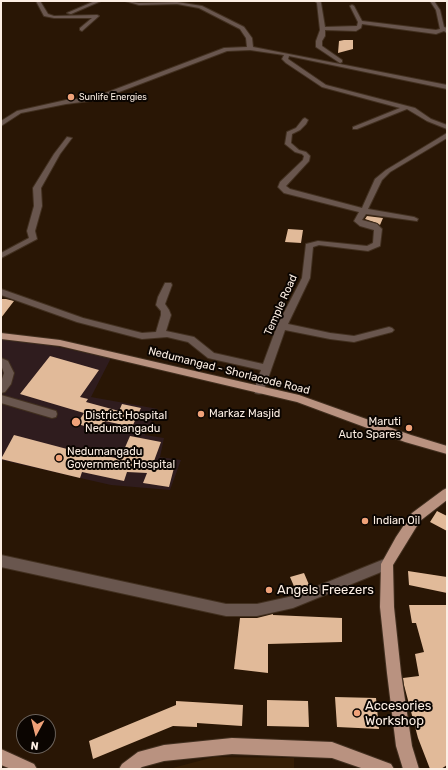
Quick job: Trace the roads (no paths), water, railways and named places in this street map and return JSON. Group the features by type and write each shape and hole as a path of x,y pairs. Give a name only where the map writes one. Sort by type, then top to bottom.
{"main road":[{"name":"Nedumangad - Shorlacode Road","path":"1,336 60,343 299,399 409,439 447,450"},
{"path":"411,769 404,746 394,673 387,607 387,564 416,517 447,493"},
{"path":"127,769 138,760 164,754 232,746 332,750 386,769"},
{"path":"1,757 29,769"}],"street":[{"path":"38,1 46,15 54,17 97,16 82,29"},
{"path":"69,13 99,1"},
{"path":"127,1 139,4 176,3 200,6 242,28 249,38 250,48"},
{"path":"317,1 319,3 323,28 319,47 342,64"},
{"path":"432,1 438,10 441,25 446,30"},
{"path":"323,28 356,29 359,27 360,22 352,6"},
{"path":"360,22 436,32 446,30"},
{"path":"1,124 19,112 66,102 96,99 226,49 250,48 287,54 342,64 447,87"},
{"path":"287,54 285,59 288,62 324,86 407,108 423,115 429,120 447,127"},
{"path":"355,128 407,108"},
{"path":"305,120 298,129 289,134 288,144 297,151 304,153 307,156 306,161 283,184 282,187 288,191 364,211 414,219"},
{"path":"364,211 379,179 388,171 447,135"},
{"path":"1,256 33,239 31,231 38,206 37,188 57,154 69,138"},
{"name":"Temple Road","path":"259,390 282,326 306,278 309,246 318,243 368,249 377,244 378,229 374,226 363,224 358,221 364,211"},
{"path":"160,335 166,315 165,310 160,305 168,285"},
{"path":"1,292 80,320 142,336 167,334 191,339 211,356 266,368"},
{"path":"282,326 330,336 354,338 389,330"},
{"path":"1,361 5,364 9,373 7,381 1,389"},
{"path":"1,399 52,414"},
{"path":"1,562 226,610 257,610 293,602 387,564"}],"place":[{"name":"Sunlife Energies","path":"71,97"},
{"name":"Markaz Masjid","path":"201,414"},
{"name":"District Hospital Nedumangadu","path":"76,422"},
{"name":"Maruti Auto Spares","path":"409,428"},
{"name":"Nedumangadu Government Hospital","path":"59,458"},
{"name":"Indian Oil","path":"365,521"},
{"name":"Angels Freezers","path":"269,590"},
{"name":"Accesories Workshop","path":"357,713"}]}
